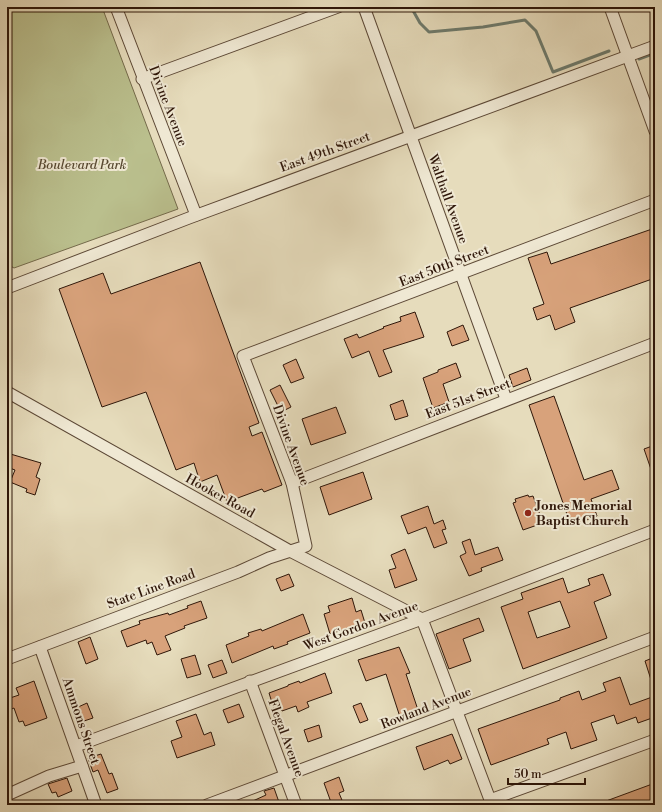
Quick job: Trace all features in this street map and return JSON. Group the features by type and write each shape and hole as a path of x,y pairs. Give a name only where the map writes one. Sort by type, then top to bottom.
{"street":[{"name":"Divine Avenue","path":"116,7 142,79 196,215"},
{"path":"142,79 338,7"},
{"name":"Walthall Avenue","path":"364,7 506,399"},
{"path":"610,7 655,131"},
{"name":"East 49th Street","path":"7,288 410,135 655,46"},
{"name":"East 50th Street","path":"243,356 655,200"},
{"name":"East 51st Street","path":"292,482 655,343"},
{"name":"Divine Avenue","path":"243,356 292,482 306,546"},
{"name":"Hooker Road","path":"7,392 290,551 422,619"},
{"name":"West Gordon Avenue","path":"76,746 422,619 655,530"},
{"name":"State Line Road","path":"7,659 238,572 269,558 306,546"},
{"path":"422,619 491,803 655,740"},
{"name":"Rowland Avenue","path":"207,805 655,637"},
{"name":"Ammons Street","path":"40,647 96,805"},
{"name":"Flegal Avenue","path":"250,681 296,805"},
{"path":"7,795 49,776 82,766"}],"green space":[{"name":"Boulevard Park","path":"7,7 102,7 178,209 14,268 7,264"}],"building":[{"path":"655,228 655,278 570,308 575,322 555,330 550,315 537,320 533,308 544,304 528,258 547,252 551,264"},
{"path":"200,262 259,423 249,427 252,436 262,432 282,485 264,492 262,489 227,502 217,475 200,482 194,463 176,470 146,392 102,407 59,289 103,273 111,294"},
{"path":"415,312 424,337 383,350 392,372 379,377 369,351 352,358 344,339 357,334 359,338 401,321 400,317"},
{"path":"463,325 469,340 452,346 447,332"},
{"path":"296,359 304,378 291,383 283,365"},
{"path":"456,363 461,377 443,384 449,402 433,408 423,378"},
{"path":"527,368 531,380 513,387 509,375"},
{"path":"280,385 291,407 281,412 270,390"},
{"path":"554,396 584,480 612,470 619,489 591,499 597,516 571,526 529,405"},
{"path":"403,400 408,416 395,420 390,405"},
{"path":"336,407 346,433 311,445 302,419"},
{"path":"655,445 655,477 654,478 644,449"},
{"path":"7,453 41,463 36,477 40,479 35,495 26,492 27,489 10,482 15,470 7,467"},
{"path":"363,472 372,499 329,515 320,487"},
{"name":"Jones Memorial Baptist Church","path":"528,495 529,497 533,496 543,523 523,530 513,503 516,502 515,499"},
{"path":"428,506 434,524 443,520 446,529 442,530 447,543 434,548 426,527 408,534 401,516"},
{"path":"470,539 475,555 498,547 503,560 481,568 482,571 469,576 460,556 466,553 462,542"},
{"path":"405,549 417,580 395,588 389,570 396,568 391,555"},
{"path":"289,574 294,586 281,591 276,579"},
{"path":"603,574 611,595 594,602 607,638 523,669 501,607 523,599 521,593 563,578 568,593 590,585 588,579","holes":["560,601 570,627 537,638 528,612"]},
{"path":"352,598 356,612 361,610 365,623 330,634 324,614 330,612 328,606"},
{"path":"201,601 207,618 184,626 185,628 165,636 171,650 157,655 152,642 147,644 146,640 127,647 121,631 140,624 139,621 168,613 169,615 188,608 187,606"},
{"path":"303,614 310,633 287,642 288,644 274,649 273,646 232,663 226,645 249,636 248,633 261,629 262,631"},
{"path":"479,618 484,631 463,639 471,661 449,669 436,634"},
{"path":"90,637 98,659 86,664 78,642"},
{"path":"399,647 410,673 406,674 418,710 400,717 386,674 366,681 358,660"},
{"path":"195,655 201,674 187,678 181,659"},
{"path":"655,657 655,685 653,686 645,661"},
{"path":"222,660 227,673 213,678 208,665"},
{"path":"325,673 332,693 307,702 309,707 298,712 296,706 282,711 281,707 274,709 269,693 299,681 300,683"},
{"path":"620,677 630,705 655,696 655,717 638,723 636,717 617,724 614,715 591,723 597,740 571,749 566,732 547,739 549,744 491,765 478,729 560,700 560,698 579,691 582,700 606,691 603,683"},
{"path":"34,681 47,718 25,726 23,721 19,722 14,708 7,711 7,699 19,695 16,688"},
{"path":"87,703 93,718 81,722 76,708"},
{"path":"361,703 368,720 360,723 353,706"},
{"path":"239,704 244,717 228,723 223,710"},
{"path":"196,714 204,735 211,732 215,745 177,758 171,741 182,737 176,721"},
{"path":"319,725 322,737 308,742 304,730"},
{"path":"452,734 462,759 450,764 448,760 424,770 416,747"},
{"path":"101,754 109,774 112,773 118,789 107,793 98,770 93,772 88,758"},
{"path":"339,777 344,791 339,793 344,805 332,805 324,783"},
{"path":"67,778 72,791 58,797 56,792 52,793 48,784"},
{"path":"655,783 655,805 598,805 598,804"},
{"path":"274,788 280,805 244,805 266,795 264,791"}],"waterway":[{"path":"411,7 420,23 429,32 483,27 525,20 536,31 553,72 609,51"},
{"path":"639,59 655,53"}],"place":[{"name":"Jones Memorial Baptist Church","path":"528,513"}]}
